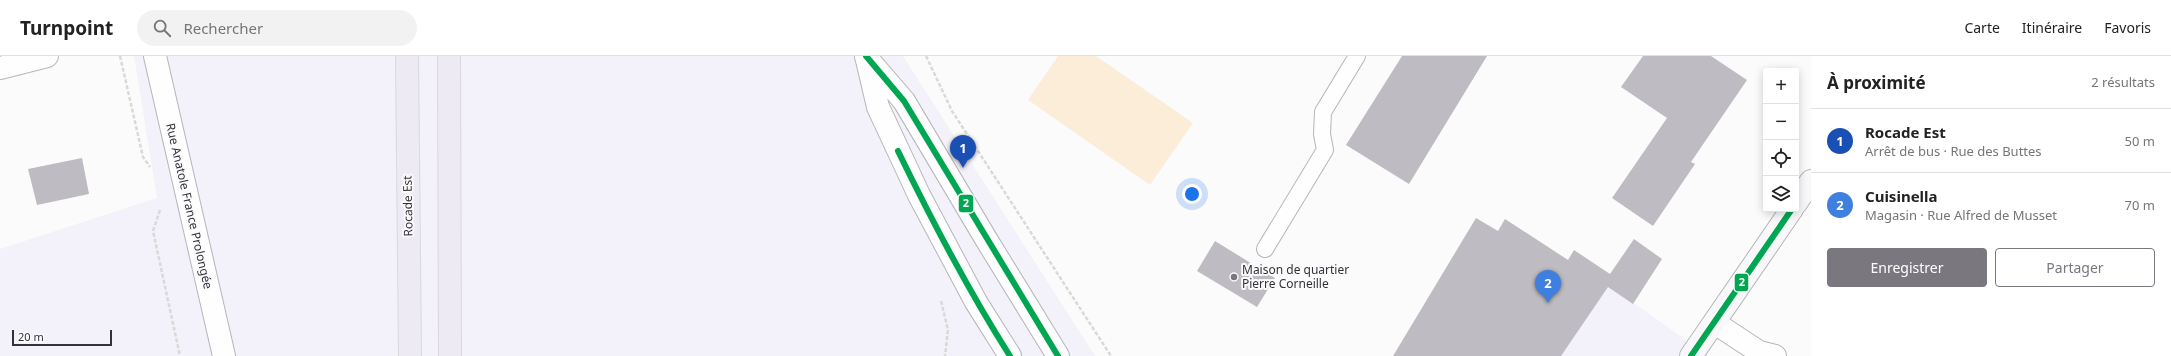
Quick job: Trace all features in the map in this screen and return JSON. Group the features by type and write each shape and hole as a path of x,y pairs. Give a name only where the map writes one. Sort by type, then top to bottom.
{"highway":[{"name":"Rocade Est","path":"407,56 410,356"},
{"path":"449,56 450,356"}],"main road":[{"path":"1799,199 1811,181"},
{"path":"1691,356 1790,212"}],"street":[{"path":"0,68 47,56"},
{"name":"Rue Anatole France Prolongée","path":"155,56 224,356"},
{"path":"866,56 878,107 919,195 976,302 1010,356"},
{"path":"866,56 904,101 1058,356"},
{"path":"1714,323 1760,352 1775,356"}],"lane":[{"path":"1265,250 1325,150 1322,134 1323,112 1357,56"}],"path":[{"path":"120,56 143,157 154,173"},
{"path":"926,56 952,111 1111,356"},
{"path":"162,204 152,231 180,356"}],"shaded area":[{"path":"134,56 903,56 1095,356 0,356 0,249 157,198"},
{"path":"1058,56 1096,56 1193,123 1150,185 1028,100"},
{"path":"1505,219 1641,308 1708,356 1423,356"}],"building":[{"path":"1402,56 1487,56 1409,184 1346,145"},
{"path":"1643,56 1711,56 1747,80 1691,162 1695,164 1653,226 1612,198 1667,118 1621,87"},
{"path":"82,158 89,194 37,205 28,169"},
{"path":"1476,218 1498,231 1505,219 1568,260 1574,250 1610,274 1634,239 1662,259 1633,304 1608,287 1561,356 1393,356"},
{"name":"Maison de quartier Pierre Corneille","path":"1215,241 1275,278 1257,307 1197,271"}],"transit line":[{"name":"2","path":"866,56 904,101 1058,356"},
{"name":"2","path":"898,151 951,255 1010,356"},
{"name":"2","path":"1691,356 1790,212"}],"place":[{"name":"Rocade Est","path":"963,168"},
{"name":"Maison de quartier Pierre Corneille","path":"1234,277"},
{"name":"Cuisinella","path":"1548,303"}]}
